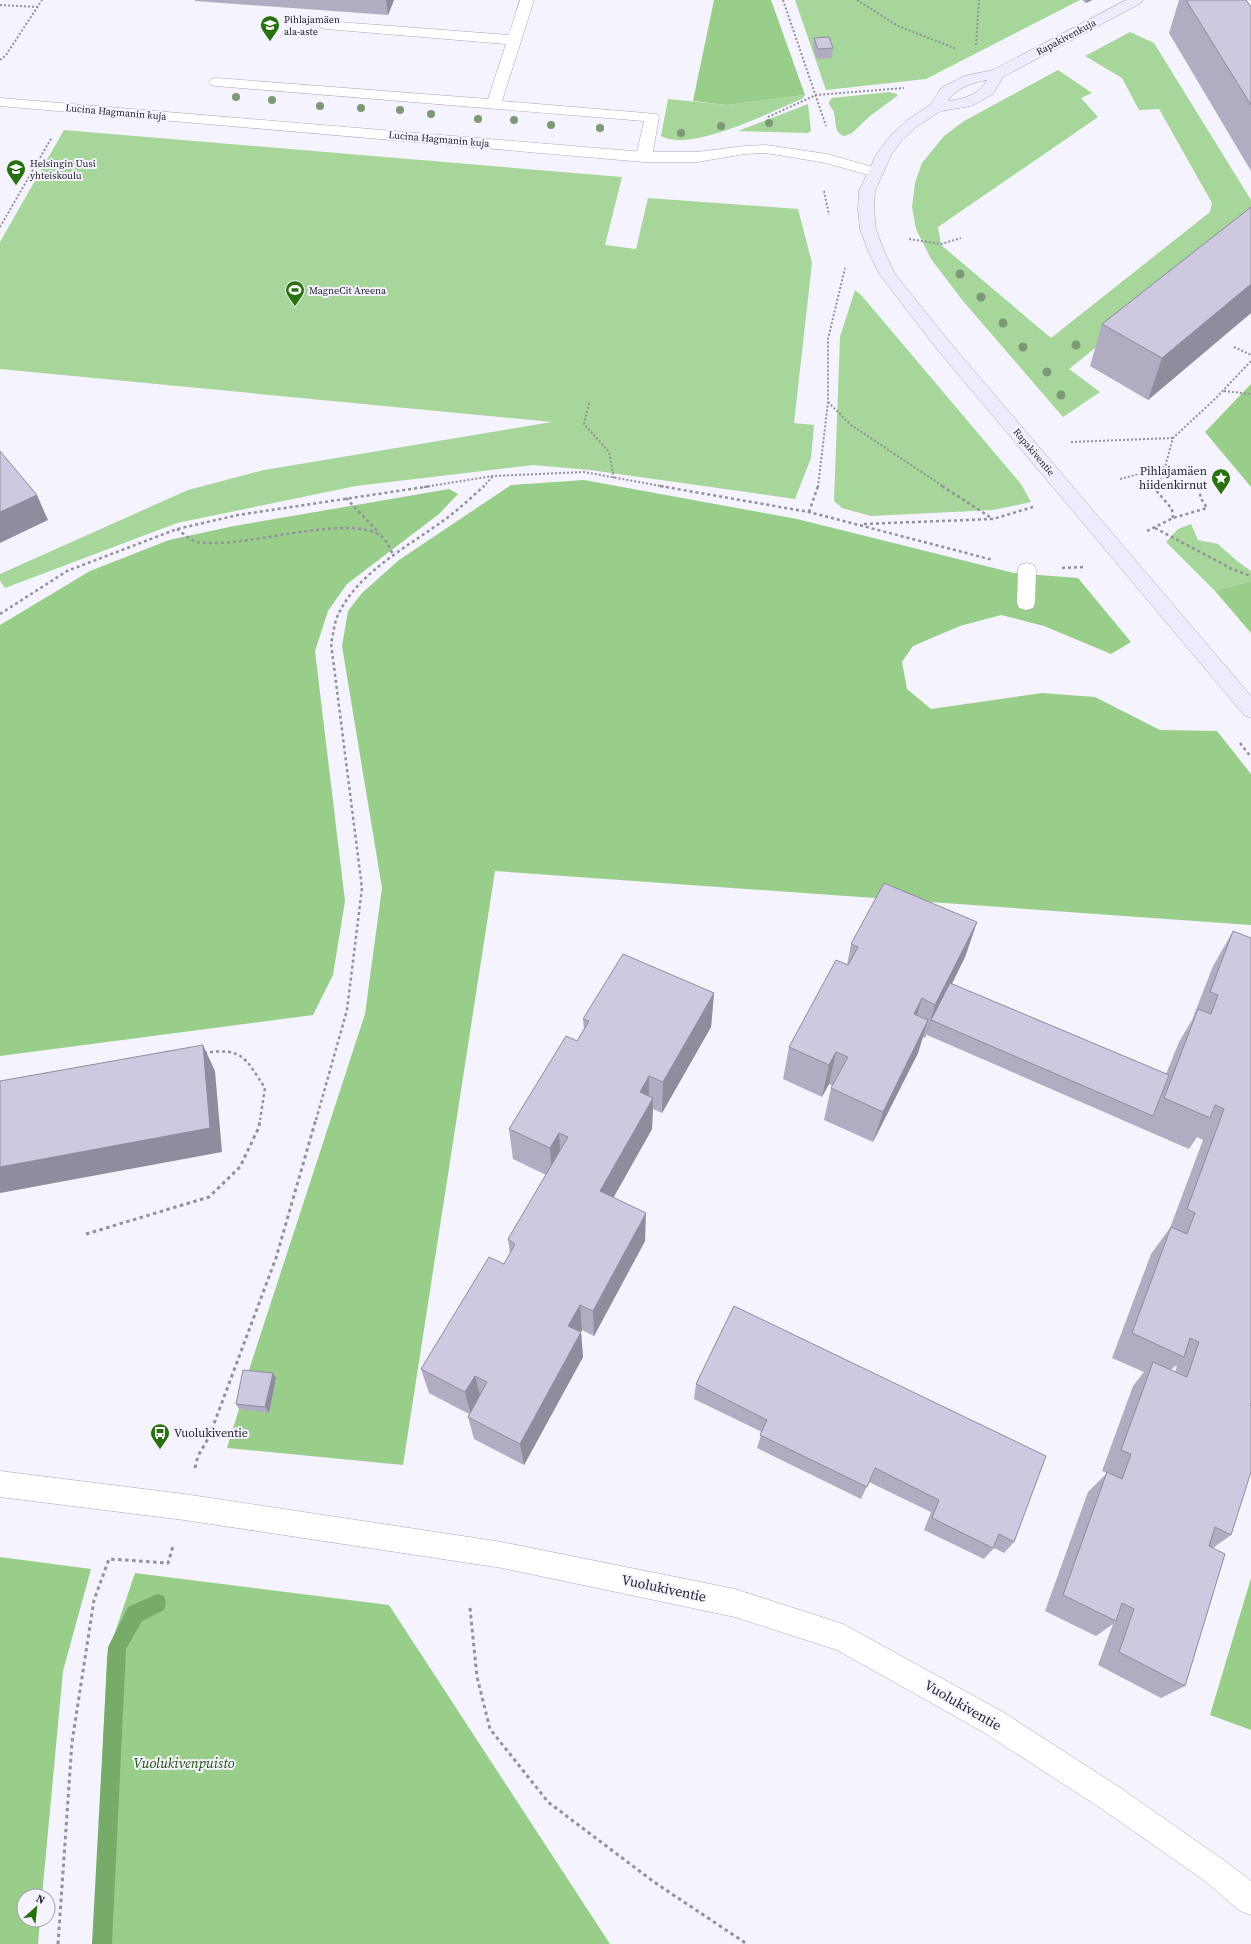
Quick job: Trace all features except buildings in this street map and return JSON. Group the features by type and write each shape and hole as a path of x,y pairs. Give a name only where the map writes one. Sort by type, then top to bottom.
{"main road":[{"name":"Rapakivenkuja","path":"937,107 946,91 969,79 996,74 1136,0"},
{"name":"Rapakivenkuja","path":"875,172 896,138 911,124 937,107 966,103 988,91 996,74"},
{"name":"Rapakiventie","path":"875,172 867,191 866,209 868,229 876,251 888,275 942,344 1127,561 1251,710"}],"street":[{"path":"494,104 528,0"},
{"path":"326,25 514,40"},
{"path":"216,82 652,117 644,157"},
{"name":"Lucina Hagmanin kuja","path":"1,104 69,108 644,157 697,157 745,150 766,149 827,159 875,172"},
{"path":"1026,603 1027,570"},
{"name":"Vuolukiventie","path":"0,1484 184,1507 502,1555 735,1603 829,1633 843,1638 993,1722 1109,1796 1215,1871 1251,1900"}],"path":[{"path":"0,60 6,55 42,0"},
{"path":"783,0 826,127"},
{"path":"857,0 898,26 958,50"},
{"path":"976,47 979,0"},
{"path":"0,4 38,8"},
{"path":"0,55 6,55"},
{"path":"816,95 907,87"},
{"path":"0,227 69,108"},
{"path":"903,238 941,244 961,238"},
{"path":"809,512 816,495 821,471 828,402 828,339 845,266"},
{"path":"1234,347 1251,355"},
{"path":"1174,518 1172,509 1155,489 1164,473 1173,438 1223,391 1251,361"},
{"path":"1223,391 1251,394"},
{"path":"828,402 851,425 992,519"},
{"path":"589,403 584,424 609,452 614,478"},
{"path":"1070,442 1173,438"},
{"path":"1120,479 1165,467"},
{"path":"0,614 67,571 177,529 238,515 493,476 584,472 809,512 859,524 1027,570 1094,566 1127,561"},
{"path":"222,1399 276,1258 347,1010 362,888 331,643 340,608 357,587 404,546 446,519 468,501 493,476"},
{"path":"1142,532 1155,528 1174,518 1207,508 1199,498 1198,490 1200,484"},
{"path":"346,498 381,536 394,556"},
{"path":"859,524 992,519 1035,506"},
{"path":"177,529 197,542 240,541 305,532 350,528 368,530 381,536"},
{"path":"1155,528 1232,569 1251,576"},
{"path":"86,1234 209,1197 240,1167 259,1127 265,1088 245,1058 224,1050 201,1053"},
{"path":"58,1944 72,1742 94,1600 109,1559"},
{"path":"470,1608 477,1677 490,1729 548,1802 654,1882 747,1944"}],"green space":[{"path":"714,0 771,0 805,95 727,105 693,101"},
{"path":"795,0 1080,0 926,79 826,90"},
{"path":"1130,32 1154,43 1251,200 1251,212 1235,235 1069,369 1100,392 1063,417 963,301 931,259 916,229 912,207 915,183 922,163 944,136 964,121 1058,70 1092,93 1081,98 1098,117 938,227 941,245 1051,338 1210,212 1212,203 1159,109 1139,110 1122,78 1085,56"},
{"path":"889,92 897,94 897,96 870,116 852,133 844,136 838,132 833,110 829,103 832,98"},
{"path":"805,95 802,99 752,120 710,135 691,139 674,140 661,136 668,99 727,105"},
{"path":"808,104 811,131 808,133 738,131"},
{"name":"MagneCit Areena","path":"64,130 622,177 605,245 636,249 648,198 798,209 812,263 794,423 814,425 811,458 795,499 590,470 533,465 356,486 177,523 5,588 0,581 0,574 188,490 264,470 552,422 0,369 0,242"},
{"path":"855,290 862,296 1021,484 1031,502 993,510 871,516 842,508 834,501 840,337"},
{"path":"1251,384 1251,487 1205,432"},
{"path":"584,480 797,519 1014,573 1078,578 1131,642 1111,654 1044,626 1001,615 960,626 913,646 902,662 907,689 931,709 1042,693 1095,697 1160,730 1217,731 1251,774 1251,925 495,871 403,1465 227,1448 239,1409 269,1412 276,1378 247,1376 365,1014 382,888 342,646 348,611 362,593 399,560 511,485"},
{"path":"449,489 458,494 439,514 347,584 328,611 315,651 345,901 333,975 313,1015 0,1056 0,625 90,571 169,540 234,526"},
{"path":"1191,524 1198,540 1218,544 1251,571 1251,581 1215,591 1166,542 1178,529"},
{"path":"1251,581 1251,633 1215,591"},
{"path":"0,1557 91,1569 63,1671 43,1888 16,1888 16,1928 39,1928 38,1944 0,1944"},
{"name":"Vuolukivenpuisto","path":"135,1573 389,1605 610,1944 94,1944 107,1656"},
{"path":"1251,1578 1251,1730 1210,1715"}],"waterway":[{"path":"102,1944 117,1647 135,1614 157,1603"}],"place":[{"name":"Pihlajamäen ala-aste","path":"270,42"},
{"name":"Helsingin Uusi yhteiskoulu","path":"16,186"},
{"name":"MagneCit Areena","path":"295,307"},
{"name":"Pihlajamäen hiidenkirnut","path":"1221,495"},
{"name":"Vuolukiventie","path":"160,1450"}]}
